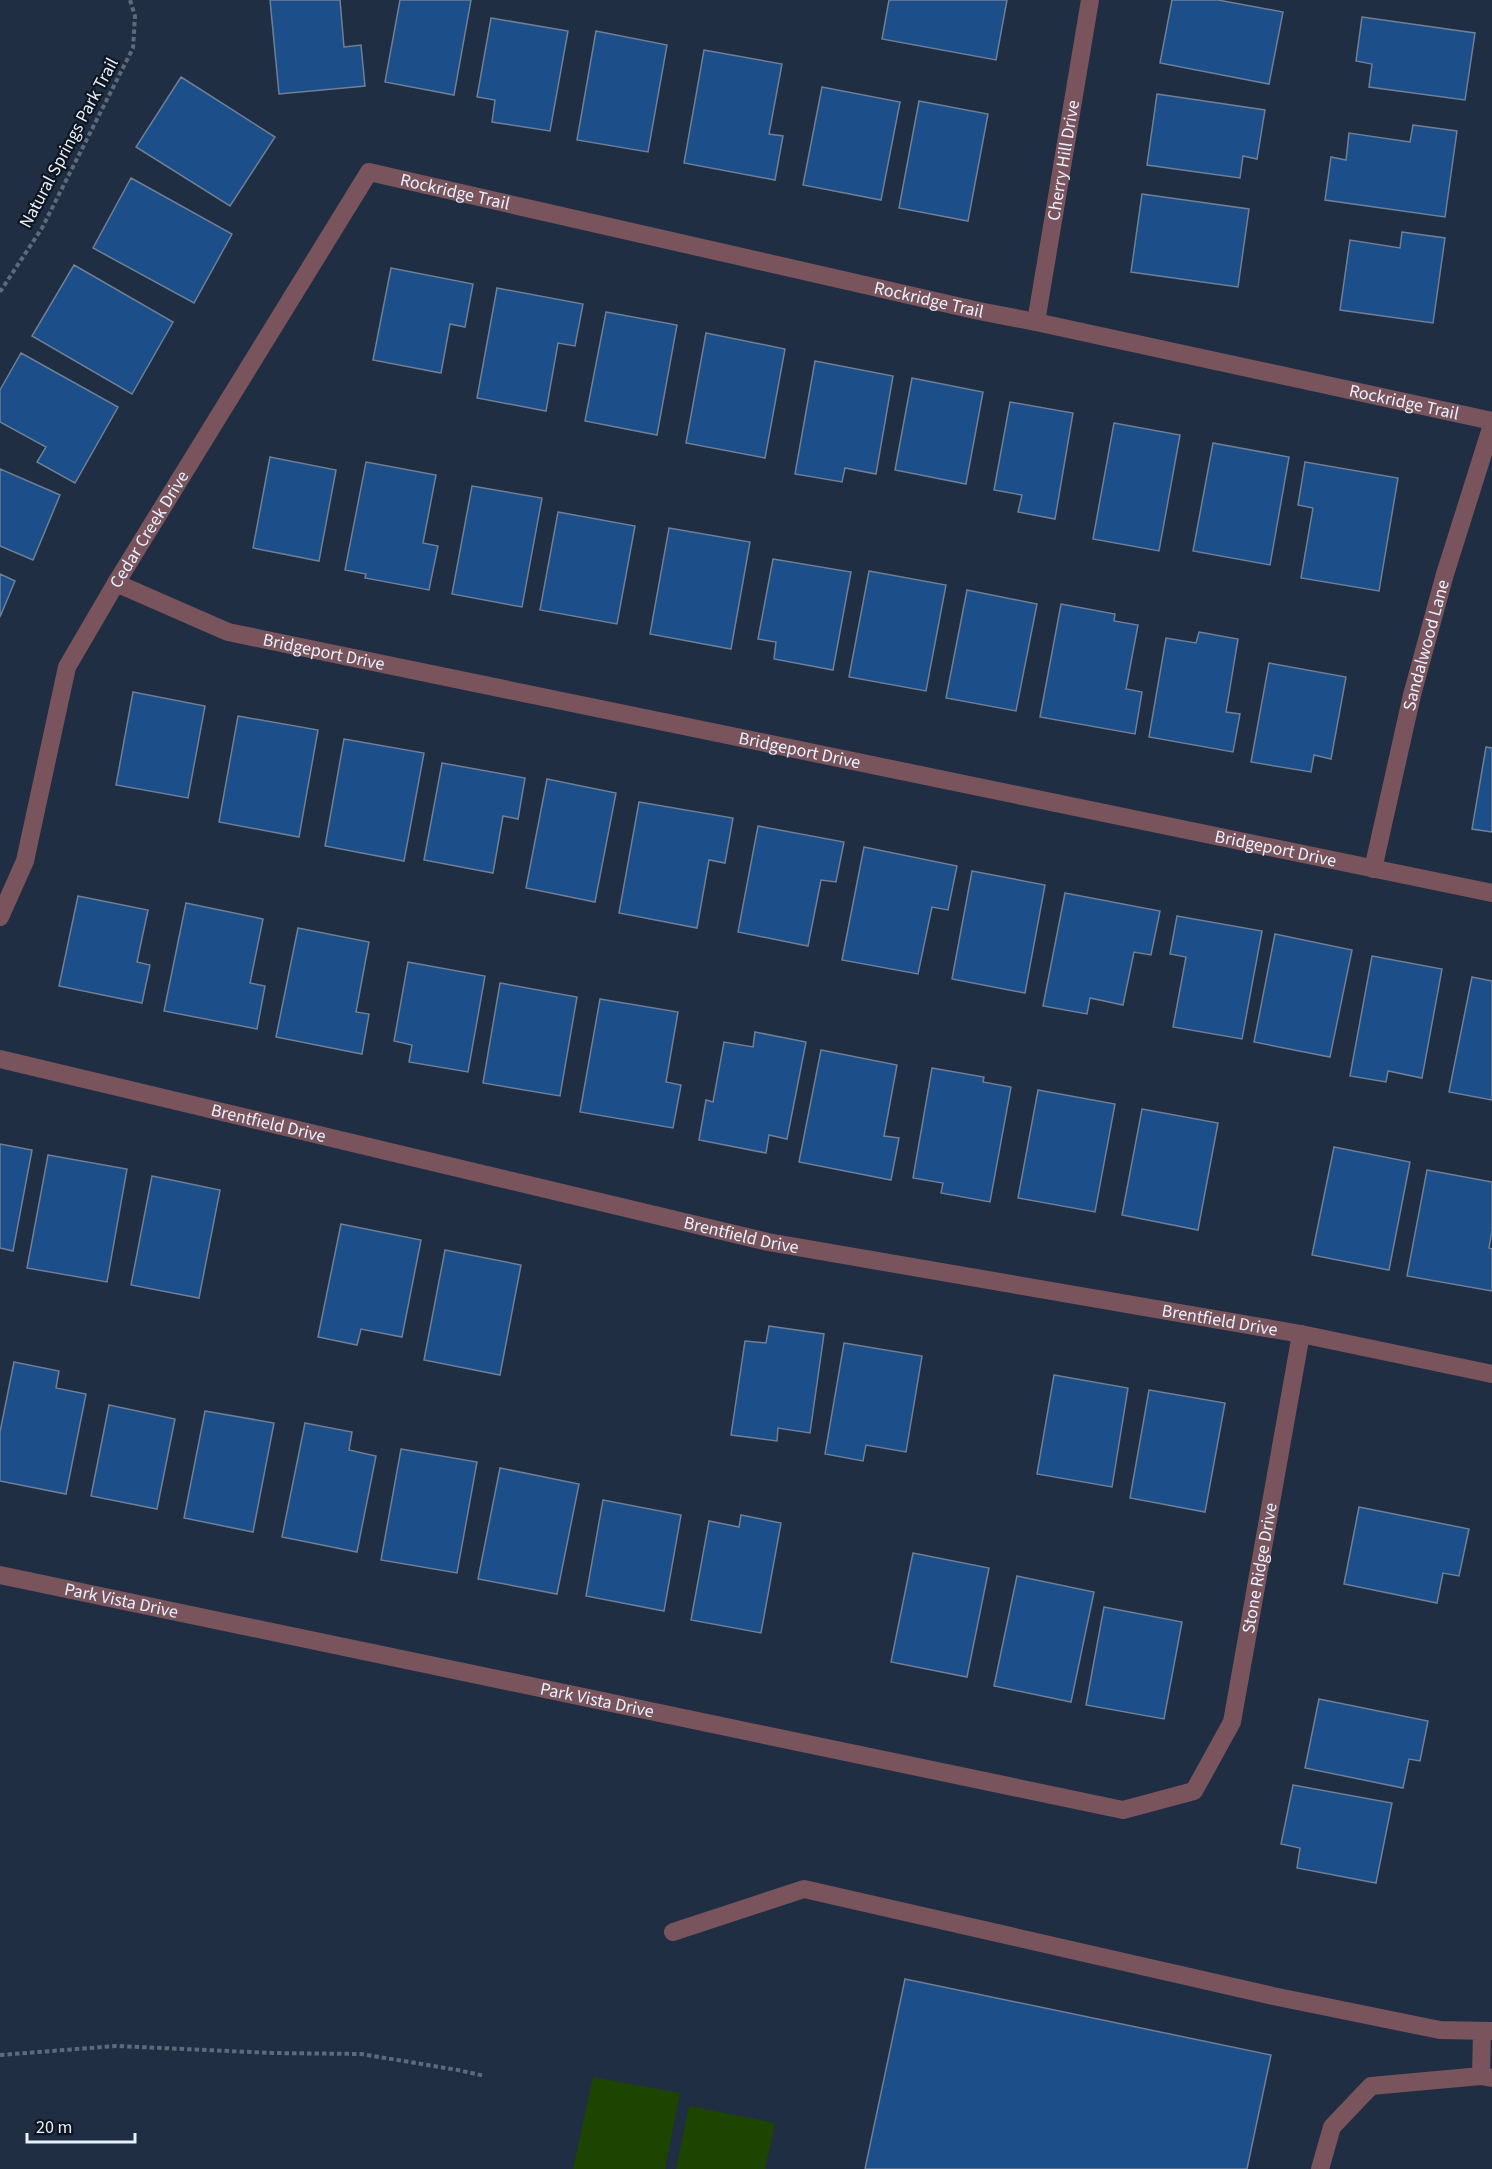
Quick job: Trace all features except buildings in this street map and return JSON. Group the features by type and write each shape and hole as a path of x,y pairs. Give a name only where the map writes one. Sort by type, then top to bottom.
{"street":[{"name":"Cherry Hill Drive","path":"1036,322 1090,0"},
{"name":"Rockridge Trail","path":"369,172 968,309 1492,423"},
{"name":"Cedar Creek Drive","path":"0,916 25,861 67,667 116,583 369,172"},
{"name":"Sandalwood Lane","path":"1373,869 1412,694 1444,574 1492,423"},
{"name":"Bridgeport Drive","path":"116,583 228,632 1492,893"},
{"name":"Brentfield Drive","path":"0,1059 768,1242 1301,1334 1492,1374"},
{"name":"Stone Ridge Drive","path":"1194,1791 1232,1722 1301,1334"},
{"name":"Park Vista Drive","path":"0,1575 1123,1810 1194,1791"},
{"path":"673,1932 804,1889 1273,1996 1440,2030 1487,2031 1486,2077 1371,2086 1332,2127 1320,2169"}],"path":[{"name":"Natural Springs Park Trail","path":"0,291 42,228 133,48 135,16 130,0"},
{"path":"0,2055 116,2046 273,2053 361,2054 485,2076"}],"green space":[{"path":"593,2077 680,2093 665,2169 573,2169"},
{"path":"689,2106 775,2123 765,2169 676,2169"}]}
